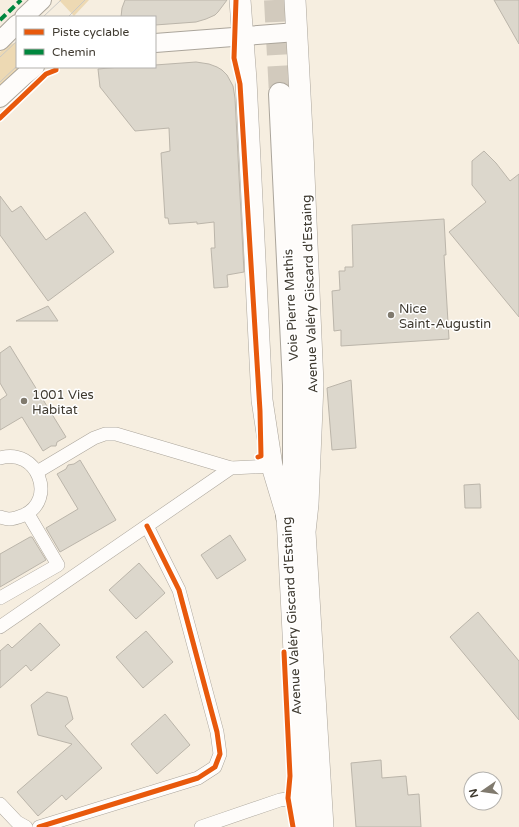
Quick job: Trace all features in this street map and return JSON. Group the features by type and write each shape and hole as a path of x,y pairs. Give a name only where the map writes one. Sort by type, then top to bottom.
{"highway":[{"name":"Voie Pierre Mathis","path":"280,94 294,385 294,468 287,516"}],"main road":[{"path":"25,16 42,0"},
{"name":"Avenue Valéry Giscard d'Estaing","path":"240,0 246,80 262,400 272,466 287,516 303,827"},
{"name":"Avenue Valéry Giscard d'Estaing","path":"295,0 304,151 313,384 308,504 305,532 323,827"},
{"path":"156,43 297,32"},
{"path":"0,98 34,68"}],"street":[{"path":"37,472 94,438 105,434 116,434 231,468 272,466"},
{"path":"0,458 12,456 31,464 37,472 41,490 39,499 28,514 19,518 0,518"},
{"path":"0,627 231,468"},
{"path":"0,598 58,565 28,514"},
{"path":"39,827 198,778 215,766 220,754 217,732 179,590 148,526"},
{"path":"201,827 280,800 301,797"},
{"path":"0,804 16,822 26,827"}],"shaded area":[{"path":"59,0 89,0 74,16"},
{"path":"16,42 16,68 20,68 0,86 0,52"}],"building":[{"path":"125,0 227,0 215,15 196,22 156,25 156,16 121,16"},
{"path":"494,0 519,0 519,44"},
{"path":"196,62 209,64 222,70 227,75 233,86 235,98 244,272 227,275 228,287 214,288 211,248 215,248 214,222 197,224 197,222 169,224 168,218 165,218 161,153 170,151 169,128 135,131 100,87 98,69 156,68 156,65"},
{"path":"484,151 496,163 510,181 519,174 519,317 449,232 486,202 472,185 472,161"},
{"path":"0,196 12,212 21,206 46,240 85,212 114,252 48,301 0,235"},
{"name":"Nice Saint-Augustin","path":"444,219 446,255 444,255 449,339 341,346 341,330 334,331 332,291 340,290 339,271 345,271 345,267 353,267 352,225"},
{"path":"48,306 58,321 16,321"},
{"path":"10,346 66,437 57,442 56,446 51,446 43,451 22,417 0,430 0,400 7,395 0,383 0,353"},
{"path":"351,380 356,448 332,450 327,388"},
{"path":"80,460 116,520 60,552 46,528 78,509 57,474 66,469 68,465 74,464"},
{"path":"480,484 481,508 465,508 464,485"},
{"path":"230,535 246,560 217,579 201,555"},
{"path":"32,537 46,560 0,587 0,554"},
{"path":"139,563 165,593 136,619 109,590"},
{"path":"478,612 519,661 519,720 450,637"},
{"path":"40,623 60,645 31,671 26,665 0,688 0,651 8,644 12,648"},
{"path":"146,631 173,662 143,688 116,657"},
{"path":"47,692 67,697 73,719 65,726 102,768 66,800 62,795 38,816 17,792 72,744 38,735 31,705"},
{"path":"165,714 190,745 157,774 131,744"},
{"path":"381,760 382,778 406,776 408,795 419,794 421,827 356,827 351,763"}],"tunnel":[{"path":"275,0 280,94"}],"tram line":[{"path":"44,16 61,0"},
{"path":"69,16 85,0"},
{"path":"0,57 16,42"},
{"path":"0,82 16,67"}],"marked path":[{"path":"0,20 21,0"}],"cycle path":[{"path":"236,0 234,58 240,84 260,411 261,456 258,457"},
{"path":"0,118 46,74 56,70 56,68"},
{"path":"39,827 198,778 215,767 220,754 217,732 179,590 147,526"},
{"path":"284,652 290,776 288,798 293,827"}],"place":[{"name":"Nice Saint-Augustin","path":"391,315"},
{"name":"1001 Vies Habitat","path":"24,401"}]}
